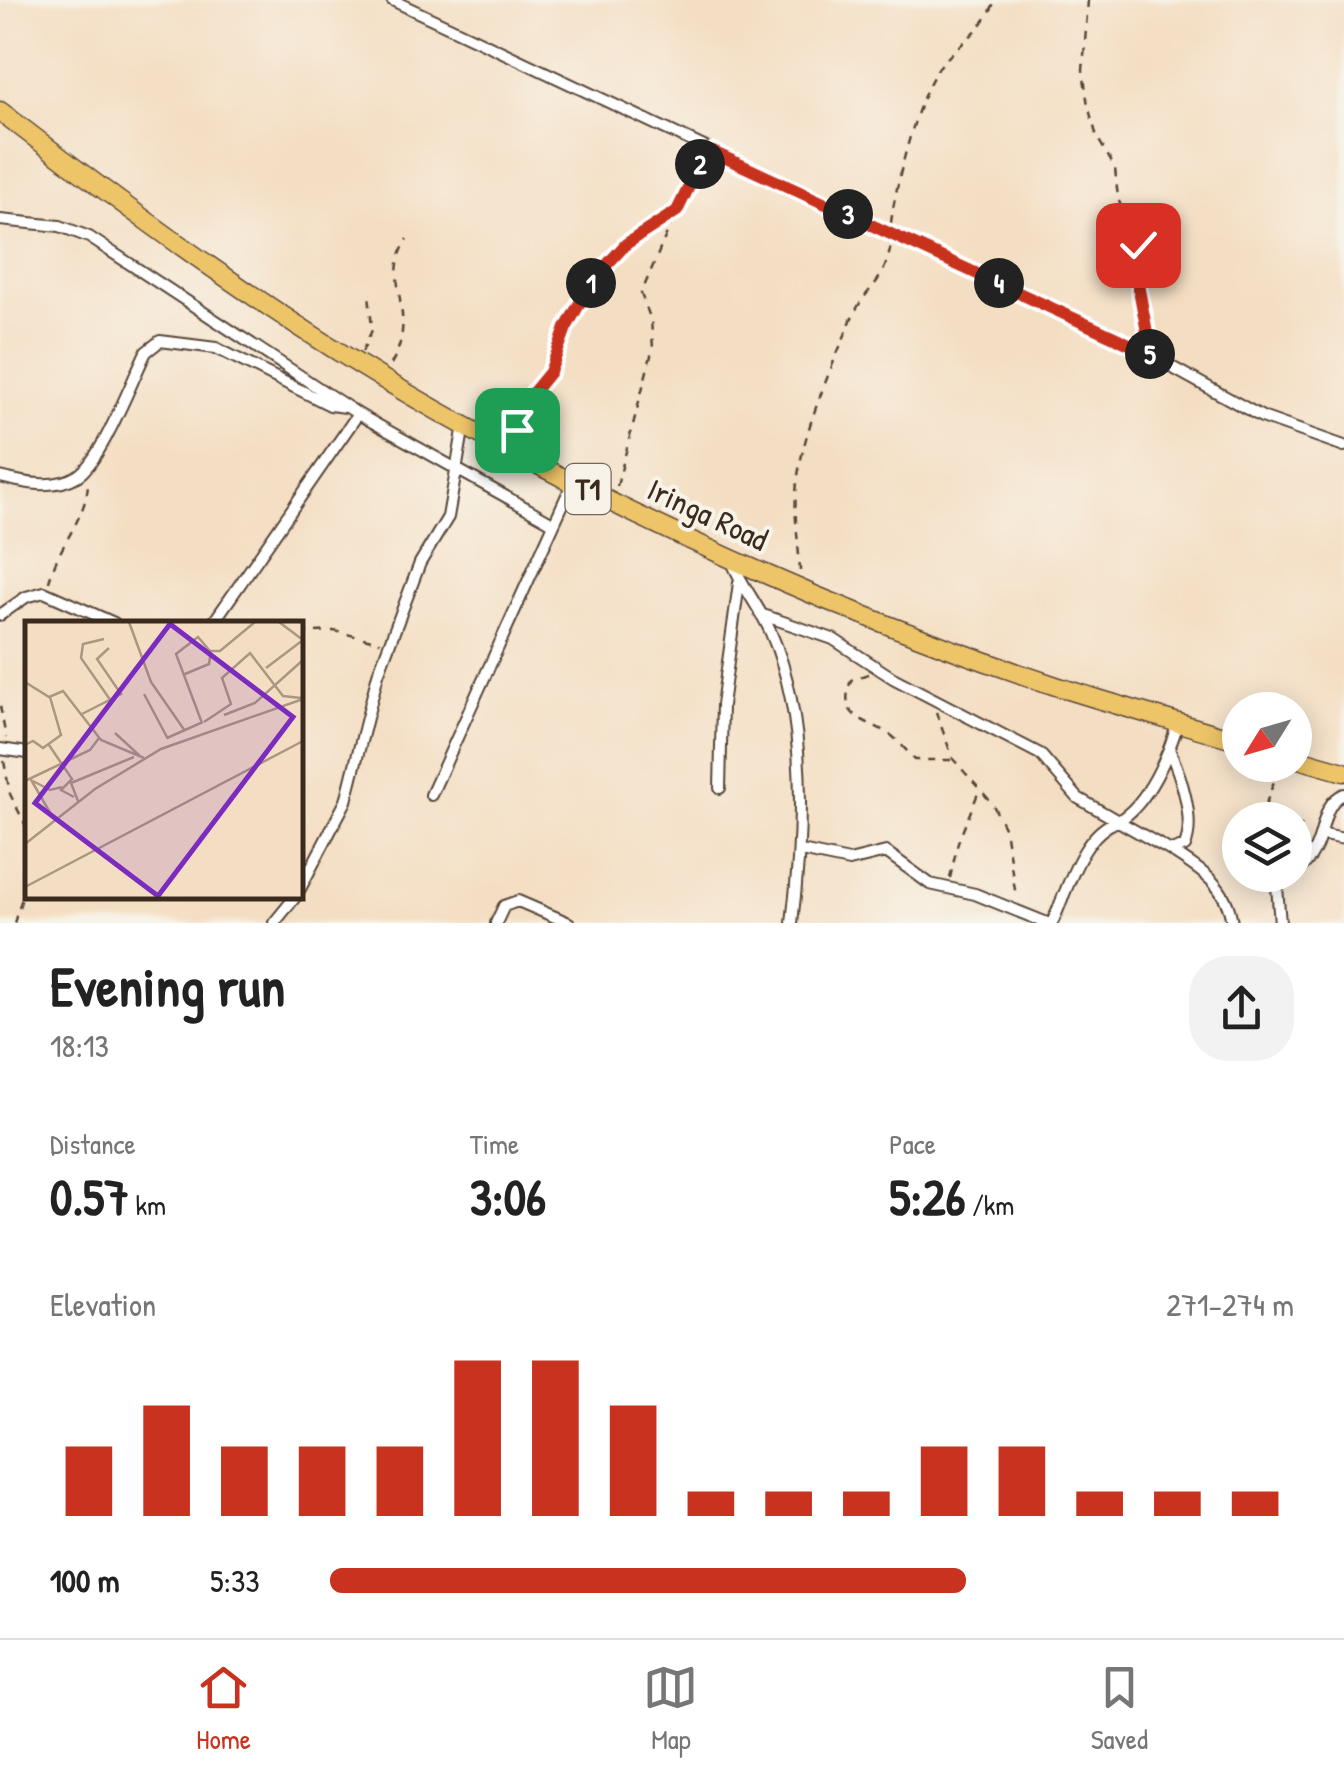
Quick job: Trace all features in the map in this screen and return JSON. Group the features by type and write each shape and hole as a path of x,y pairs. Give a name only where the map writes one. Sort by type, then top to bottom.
{"highway":[{"name":"Iringa Road","path":"0,111 254,298 464,425 612,502 800,587 1058,686 1222,735"},
{"path":"1312,763 1344,772"}],"street":[{"path":"392,0 1151,354 1262,417 1344,446"},
{"path":"0,220 60,226 89,238 358,414 552,524"},
{"path":"0,477 28,484 61,482 83,473 146,352 160,341 216,348 330,405 346,406"},
{"path":"214,621 358,414"},
{"path":"302,885 352,786 378,674 420,562 448,517 464,425"},
{"path":"431,795 573,482"},
{"path":"730,558 739,582 771,632 786,686 804,810 792,923"},
{"path":"720,788 724,691 739,582"},
{"path":"0,616 26,597 44,592 109,621"},
{"path":"760,614 832,639 880,670 1040,754 1078,798 1171,850 1214,882 1226,898 1232,923"},
{"path":"801,851 850,861 886,852 930,884 1014,908 1050,923 1090,842 1105,826 1132,812 1169,749 1178,722"},
{"path":"1169,749 1184,781 1188,835 1185,846 1171,850"},
{"path":"1312,856 1324,835 1328,808 1344,794"},
{"path":"1324,835 1344,839"},
{"path":"1277,892 1280,923"},
{"path":"274,923 294,898"},
{"path":"496,923 504,906 518,901 569,923"}],"path":[{"path":"800,587 796,506 800,468 832,366 859,304 885,275 901,170 932,80 943,62 982,24 995,0"},
{"path":"1088,0 1084,70 1088,106 1096,136 1114,168 1118,199 1140,250 1136,273 1151,354"},
{"path":"612,502 652,357 651,320 642,294 701,162 713,152"},
{"path":"499,444 524,420 527,400 550,372 566,328 592,281 626,244 677,211"},
{"path":"382,378 406,330 397,274 401,250 408,239"},
{"path":"356,361 372,330 369,292"},
{"path":"44,592 56,554 86,498 88,465"},
{"path":"302,633 334,631 391,644"},
{"path":"880,670 853,678 846,696 849,711 897,740 915,760 953,759"},
{"path":"929,697 953,759 980,789 1005,829 1016,889 1014,908"},
{"path":"0,706 10,794 25,824"},
{"path":"947,888 958,842 980,789"},
{"path":"1312,830 1324,835"},
{"path":"14,923 25,888"}],"route":[{"path":"517,430 524,420 527,400 550,372 558,345 592,281 626,244 677,211 694,173 713,152 1151,354 1136,273 1138,245"}]}
